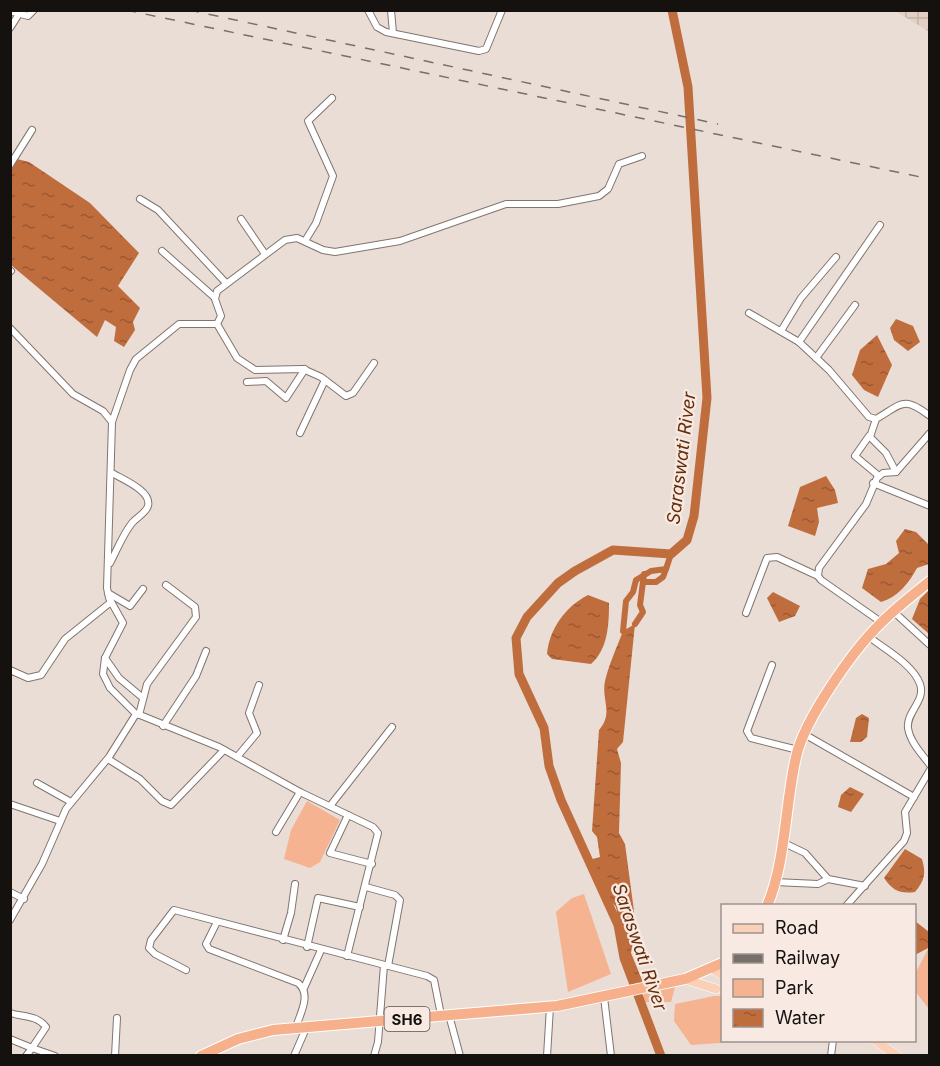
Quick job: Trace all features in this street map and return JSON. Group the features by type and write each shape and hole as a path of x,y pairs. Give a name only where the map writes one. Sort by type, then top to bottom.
{"highway":[{"path":"768,904 782,842 798,750 804,735 825,697 868,636 881,622 930,581"},
{"path":"708,970 721,964"},
{"name":"SH6","path":"201,1056 256,1033 301,1027 550,1007 685,979 708,970"}],"main road":[{"path":"719,990 709,983 708,970 721,974"},
{"path":"685,979 719,990"},
{"path":"876,1042 897,1056"}],"street":[{"path":"10,11 28,16 34,10"},
{"path":"368,10 377,27 393,33 483,51 502,10"},
{"path":"391,10 393,33"},
{"path":"10,28 19,14"},
{"path":"305,241 316,223 333,176 308,122 332,98"},
{"path":"10,165 32,130"},
{"path":"214,297 226,283 290,238 305,241 323,250 342,251 400,241 506,204 558,204 599,196 608,189 619,164 642,156"},
{"path":"140,199 163,215 226,283"},
{"path":"241,219 265,254"},
{"path":"799,342 880,225"},
{"path":"162,251 214,297 221,316 218,324 237,358 255,370 305,369 344,394 351,395 374,363"},
{"path":"780,331 801,298 836,257"},
{"path":"816,358 855,304"},
{"path":"749,313 799,342 866,415 876,419"},
{"path":"218,324 179,324 136,359 112,422 108,592 123,623 105,658 103,669 105,680 138,715 224,750 300,792 373,827 378,833 372,864 347,956"},
{"path":"10,328 73,394 103,411 112,422"},
{"path":"247,382 266,381 286,398 305,369"},
{"path":"300,433 325,380"},
{"path":"879,476 855,458 876,419 906,402 912,403 930,416"},
{"path":"818,576 819,568 828,553 866,504 873,483 879,476 896,472 930,433"},
{"path":"869,435 886,453 896,472"},
{"path":"108,567 130,525 146,510 148,503 147,498 138,489 112,473"},
{"path":"873,483 930,506"},
{"path":"746,613 767,558 777,557 818,576 881,622"},
{"path":"10,920 24,899 71,802 108,759 138,715 149,680 196,618 196,610 189,601 166,585"},
{"path":"108,592 130,606 143,590"},
{"path":"10,670 28,678 41,675 65,639 111,602"},
{"path":"894,612 930,645"},
{"path":"868,636 916,676 921,690 919,700 909,719 908,730 930,765"},
{"path":"163,726 196,676 206,651"},
{"path":"105,658 119,678 143,698"},
{"path":"772,664 747,732 751,738 798,750"},
{"path":"237,757 257,733 249,713 259,685"},
{"path":"921,690 930,691"},
{"path":"330,806 392,727"},
{"path":"804,735 914,797"},
{"path":"108,759 136,776 162,801 171,805 224,750"},
{"path":"848,904 904,841 907,833 905,812 930,770"},
{"path":"37,783 71,802"},
{"path":"276,832 300,792"},
{"path":"10,804 60,821"},
{"path":"348,815 330,853 372,864"},
{"path":"782,842 806,853 828,879"},
{"path":"774,882 818,884 828,879 865,886"},
{"path":"283,940 296,884"},
{"path":"366,887 395,895 400,900 386,966 374,1056"},
{"path":"10,892 24,899"},
{"path":"307,947 318,898 360,907"},
{"path":"186,970 150,951 151,940 174,910 307,947 427,976 434,980 460,1056"},
{"path":"217,922 207,944 209,949 298,983 304,988 306,996 294,1056"},
{"path":"304,988 321,950"},
{"path":"604,997 611,1056"},
{"path":"547,1056 550,1007"},
{"path":"10,1013 27,1015 45,1025 26,1056"},
{"path":"115,1056 117,1018"},
{"path":"10,1039 55,1056"}],"shaded area":[{"path":"895,11 929,11 928,31"}],"green space":[{"path":"307,801 340,820 320,862 310,868 284,859 291,830"},
{"path":"584,894 611,974 568,992 556,912 572,898"},
{"path":"929,947 929,1009 916,993 916,972"},
{"path":"675,987 671,1002 641,1002 645,991"},
{"path":"721,996 721,1042 733,1042 691,1045 674,1021 675,1004"}],"water":[{"path":"17,159 29,162 90,203 139,253 118,286 140,308 133,322 135,330 124,347 114,341 116,327 105,320 97,337 11,265 10,170"},
{"path":"896,319 913,326 920,342 908,351 894,340 890,328"},
{"path":"877,335 892,365 878,397 864,390 852,375 860,350"},
{"path":"826,476 835,490 838,503 817,508 819,522 815,536 788,526 800,487"},
{"path":"905,529 916,532 929,545 929,564 917,568 902,589 893,597 881,602 862,588 868,569 886,564 899,553 896,541"},
{"path":"929,590 929,634 912,619 920,599"},
{"path":"773,592 800,606 795,616 779,622 767,598"},
{"path":"588,595 609,603 608,628 601,651 591,664 552,659 547,654 555,627 573,605"},
{"path":"635,624 623,742 617,749 621,763 619,833 625,844 634,911 635,931 631,953 642,980 642,984 635,986 624,958 616,907 603,892 589,860 600,857 597,837 592,831 599,730 606,718 605,681 623,631"},
{"path":"862,714 869,718 867,737 861,742 850,742 856,718"},
{"path":"850,787 864,794 851,812 838,807 841,795"},
{"path":"905,849 922,859 923,880 915,892 897,891 884,878"},
{"path":"916,922 929,932 930,947 916,954"}],"waterway":[{"name":"Saraswati River","path":"661,1056 624,958 618,925 561,800 549,766 544,728 519,674 516,638 527,617 558,583 575,571 613,550 671,554 687,540 694,516 707,398 688,87 672,10"},
{"path":"623,631 626,601 633,592 636,580 651,571 666,569 671,554"},
{"path":"644,582 656,582 663,577 666,569"},
{"path":"635,624 643,612 640,605 644,574"}],"railway":[{"path":"126,10 930,179"},
{"path":"189,10 718,124"}]}
